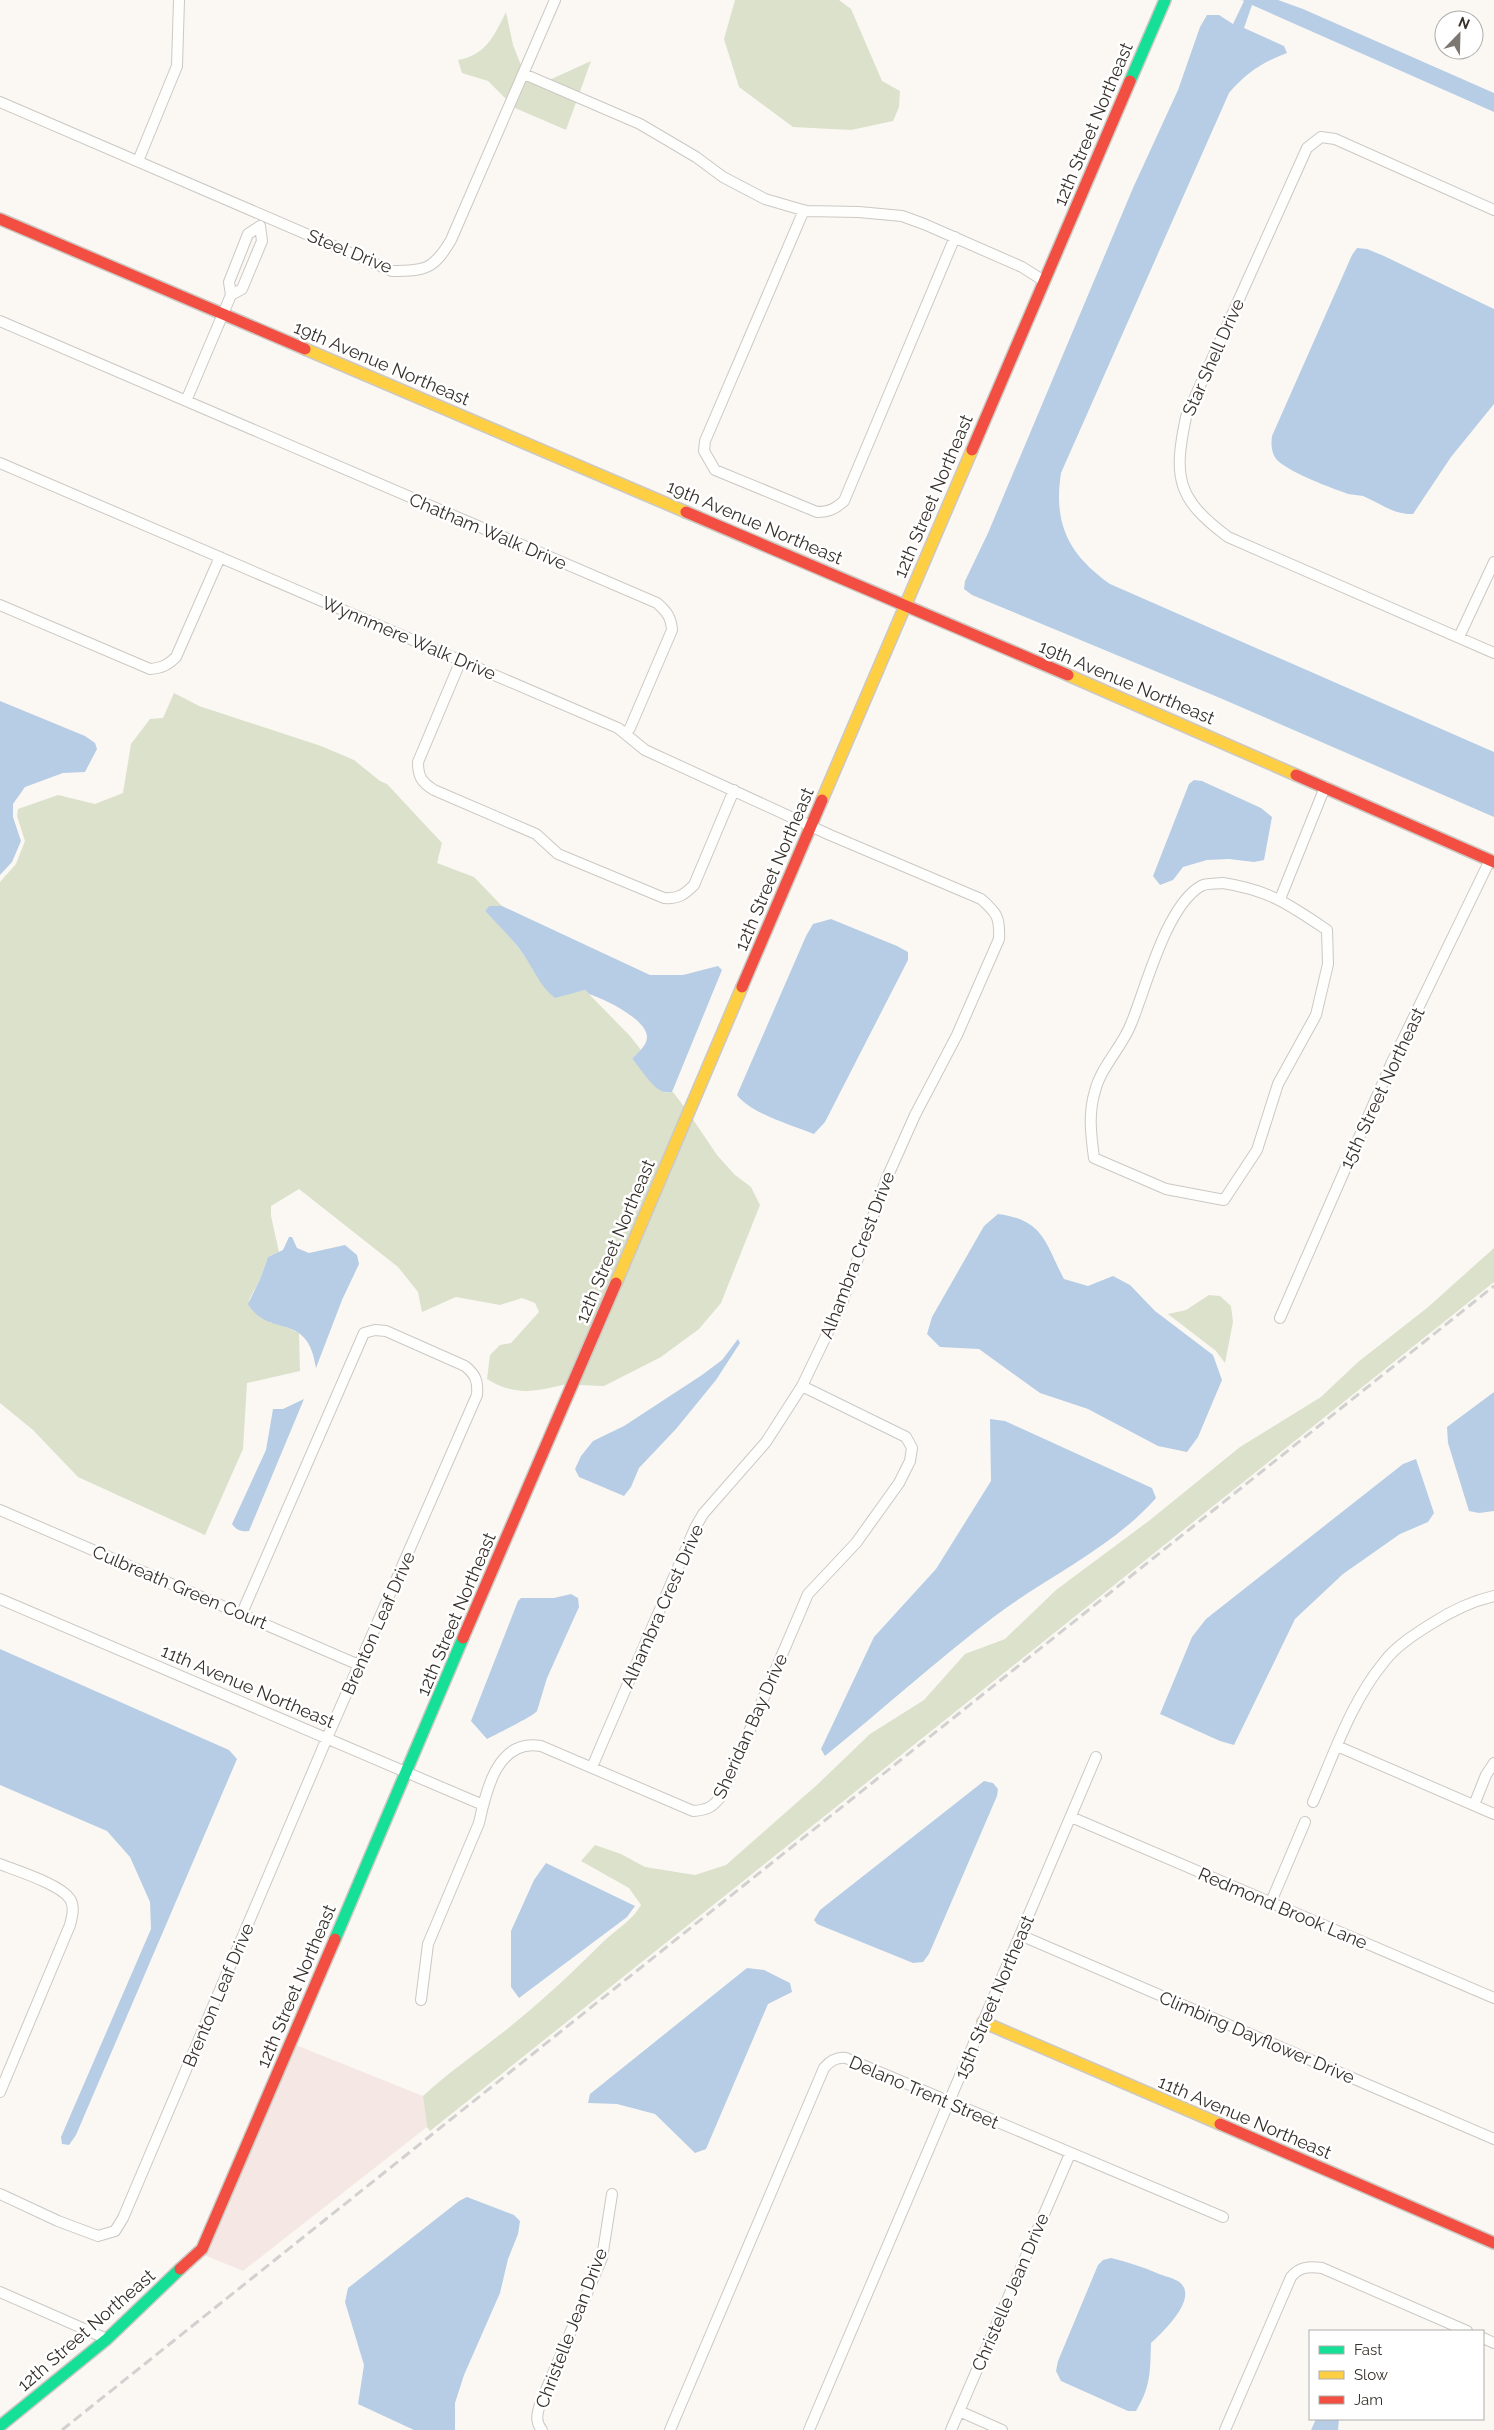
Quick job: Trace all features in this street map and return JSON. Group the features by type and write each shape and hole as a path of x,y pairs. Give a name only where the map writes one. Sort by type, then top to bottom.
{"street":[{"path":"138,161 177,66 179,0"},
{"name":"Steel Drive","path":"0,102 392,271 425,268 440,260 452,240 555,0"},
{"name":"12th Street Northeast","path":"0,2426 107,2339 202,2249 905,605 1166,0"},
{"path":"524,74 640,124 746,190 804,210 902,216 1022,267 1044,281"},
{"name":"Star Shell Drive","path":"1494,210 1335,139 1321,137 1307,148 1186,417 1180,442 1178,471 1187,497 1213,526 1228,537 1494,653"},
{"path":"804,210 705,441 704,451 715,470 817,512 827,512 836,509 844,501 955,237"},
{"path":"186,401 231,295 229,282 248,234 260,226 265,216"},
{"name":"19th Avenue Northeast","path":"0,219 905,605 1492,861"},
{"path":"231,295 242,290 262,241 260,226"},
{"name":"Chatham Walk Drive","path":"0,321 657,603 671,618 672,630 630,728 626,733"},
{"name":"Wynnmere Walk Drive","path":"0,463 461,660 626,733 645,750 811,825"},
{"path":"0,604 150,669 160,668 168,665 176,657 220,557"},
{"path":"1459,637 1494,562"},
{"path":"461,660 418,762 418,775 425,785 434,790 536,834 558,854 664,898 676,899 685,894 694,885 734,790"},
{"path":"1280,899 1324,787"},
{"name":"Alhambra Crest Drive","path":"592,1767 695,1528 703,1514 766,1442 802,1386 842,1303 889,1172 915,1115 974,1000 999,939 1000,924 996,912 981,899 830,835 811,825"},
{"name":"15th Street Northeast","path":"1280,1318 1392,1062 1492,861"},
{"path":"1223,883 1243,886 1280,899 1327,930 1328,964 1316,1015 1278,1084 1257,1150 1224,1200 1166,1188 1094,1158 1089,1123 1095,1089 1131,1025 1157,950 1188,898 1202,886 1223,883"},
{"name":"Brenton Leaf Drive","path":"0,2194 58,2221 98,2236 115,2231 123,2218 327,1738 477,1395 478,1384 474,1374 457,1362 386,1331 375,1330 364,1333 242,1613"},
{"name":"Sheridan Bay Drive","path":"422,2000 428,1944 479,1823 483,1805 501,1760 510,1751 528,1744 540,1746 693,1811 706,1810 714,1806 722,1795 808,1594 856,1543 899,1483 910,1460 912,1448 906,1437 802,1386"},
{"name":"Culbreath Green Court","path":"0,1510 359,1665"},
{"path":"1313,1802 1362,1693 1385,1660 1412,1636 1442,1617 1468,1604 1494,1596"},
{"name":"11th Avenue Northeast","path":"0,1599 483,1805"},
{"path":"1337,1746 1494,1814"},
{"name":"15th Street Northeast","path":"809,2430 1096,1757"},
{"path":"1474,1805 1486,1774 1494,1763"},
{"name":"Redmond Brook Lane","path":"1071,1817 1494,1998"},
{"path":"1271,1902 1305,1822"},
{"path":"0,1864 60,1890 70,1899 73,1910 70,1925 0,2092"},
{"name":"Climbing Dayflower Drive","path":"1020,1935 1494,2139"},
{"name":"11th Avenue Northeast","path":"982,2022 1494,2243"},
{"name":"Delano Trent Street","path":"670,2430 824,2068 829,2062 838,2057 846,2058 1223,2218"},
{"name":"Christelle Jean Drive","path":"951,2430 1070,2154"},
{"name":"Christelle Jean Drive","path":"542,2430 538,2425 538,2410 602,2258 612,2194"},
{"path":"1225,2430 1291,2277 1302,2268 1313,2266 1322,2268 1465,2330"},
{"path":"0,2292 107,2339"},
{"path":"959,2411 1002,2430"}],"shaded area":[{"path":"296,2045 423,2096 427,2127 243,2271 204,2255"}],"green space":[{"path":"735,0 839,0 851,9 882,81 900,91 899,107 893,121 851,130 793,127 739,87 724,39"},
{"path":"506,12 513,45 524,73 545,82 591,61 566,130 515,108 488,81 462,73 458,60 476,54 488,43"},
{"path":"174,693 199,706 321,746 354,760 380,781 387,784 442,843 437,863 474,877 502,906 489,906 485,911 507,933 532,966 568,994 585,990 630,1036 641,1050 632,1059 661,1090 666,1093 673,1092 685,1108 567,1384 546,1389 517,1390 497,1385 487,1379 490,1355 500,1345 511,1343 539,1312 535,1303 522,1298 500,1305 456,1297 422,1312 418,1292 398,1267 299,1189 271,1206 271,1216 279,1252 268,1257 261,1277 249,1300 271,1323 278,1323 299,1333 300,1371 247,1383 243,1449 205,1535 78,1477 33,1430 0,1403 0,882 16,864 25,841 17,816 18,809 58,795 95,804 123,793 131,744 150,719 163,718"},
{"path":"692,1118 717,1155 735,1175 751,1187 760,1205 721,1303 699,1329 661,1357 604,1386 579,1385"},
{"path":"1494,1248 1494,1282 430,2131 427,2127 423,2096 536,2005 608,1937 628,1921 641,1905 629,1888 581,1861 595,1845 621,1854 645,1867 695,1875 726,1865 818,1784 870,1734 924,1700 965,1654 1005,1639 1056,1590 1150,1520 1240,1447 1321,1397 1358,1362 1427,1308"},
{"path":"1209,1295 1220,1296 1231,1306 1233,1322 1225,1363 1216,1351 1168,1314 1186,1310"}],"water":[{"path":"1242,0 1278,0 1303,9 1494,93 1494,112 1252,5 1244,28 1284,46 1287,53 1255,69 1229,93 1061,473 1059,491 1062,523 1074,550 1084,562 1110,584 1494,752 1494,817 1220,698 972,595 964,589 965,581 988,533 1133,188 1178,90 1200,27 1207,15 1219,15 1233,24 1244,1"},
{"path":"1357,248 1367,249 1384,256 1494,309 1494,404 1451,457 1413,514 1393,511 1363,496 1348,494 1321,484 1278,461 1272,449 1272,436 1352,255"},
{"path":"0,701 85,736 95,743 97,749 85,772 63,773 25,787 13,804 13,817 21,841 12,862 0,875"},
{"path":"1194,780 1202,781 1261,808 1272,817 1264,860 1254,862 1229,859 1207,860 1183,867 1173,880 1160,885 1153,876 1189,784"},
{"path":"489,906 502,906 650,975 683,975 718,966 722,970 672,1092 660,1090 655,1086 632,1059 647,1040 645,1030 640,1023 624,1011 589,994 585,990 555,998 541,983 514,942 485,911"},
{"path":"831,919 897,946 908,952 908,960 825,1122 814,1134 752,1108 737,1095 806,936 813,924"},
{"path":"998,1214 1013,1217 1034,1228 1047,1244 1064,1279 1088,1286 1113,1276 1130,1285 1155,1311 1213,1355 1222,1380 1198,1437 1187,1452 1158,1446 1088,1409 1040,1393 979,1349 940,1347 927,1334 932,1317 984,1226"},
{"path":"289,1237 292,1237 297,1248 309,1253 345,1245 357,1255 359,1264 342,1300 316,1368 312,1350 305,1338 297,1331 266,1321 248,1304 268,1257 283,1250"},
{"path":"738,1339 740,1343 716,1380 676,1429 639,1468 631,1487 624,1496 579,1477 575,1469 581,1456 593,1441 624,1426 702,1375 722,1360"},
{"path":"1494,1392 1494,1511 1479,1513 1469,1511 1448,1443 1447,1427"},
{"path":"304,1399 249,1531 235,1528 232,1524 266,1450 273,1409 283,1409"},
{"path":"990,1419 1005,1421 1152,1488 1156,1498 1139,1516 1100,1547 1015,1601 973,1633 825,1756 821,1749 874,1637 936,1569 991,1481"},
{"path":"1416,1459 1434,1513 1428,1522 1400,1534 1343,1574 1295,1619 1234,1745 1220,1741 1160,1714 1192,1637 1206,1619 1403,1464"},
{"path":"571,1594 578,1598 579,1607 547,1678 537,1711 487,1739 471,1721 518,1601 521,1598 554,1598"},
{"path":"0,1649 229,1750 237,1759 76,2135 69,2145 62,2144 61,2137 151,1929 150,1902 130,1857 107,1831 0,1785"},
{"path":"984,1781 993,1783 998,1789 997,1796 929,1954 923,1962 913,1963 817,1924 814,1920 820,1910"},
{"path":"546,1863 635,1906 627,1917 519,1998 511,1987 511,1931 534,1880"},
{"path":"747,1968 764,1970 790,1983 792,1992 768,2004 706,2149 695,2153 655,2114 617,2104 588,2103 590,2094"},
{"path":"467,2197 514,2215 520,2221 518,2234 508,2259 500,2293 464,2375 455,2403 455,2430 414,2430 358,2404 364,2365 345,2302 348,2288 459,2201"},
{"path":"1111,2258 1176,2280 1183,2286 1185,2293 1181,2309 1151,2343 1150,2371 1147,2386 1136,2411 1128,2411 1061,2381 1056,2371 1058,2361 1098,2265 1103,2260"},
{"path":"1316,2420 1339,2420 1338,2430 1311,2430"}],"railway":[{"path":"62,2430 1494,1286"}],"traffic: fast":[{"path":"1130,81 1165,0"},
{"path":"335,1939 463,1638"},
{"path":"0,2426 107,2339 180,2269"}],"traffic: slow":[{"path":"305,349 686,512"},
{"path":"822,800 972,450"},
{"path":"1068,675 1296,775"},
{"path":"616,1283 742,987"},
{"path":"983,2022 1220,2124"}],"traffic: jam":[{"path":"972,450 1130,81"},
{"path":"0,219 305,349"},
{"path":"686,512 1068,675"},
{"path":"1296,775 1494,862"},
{"path":"742,987 822,800"},
{"path":"463,1638 616,1283"},
{"path":"180,2269 202,2249 335,1939"},
{"path":"1220,2124 1494,2243"}]}
